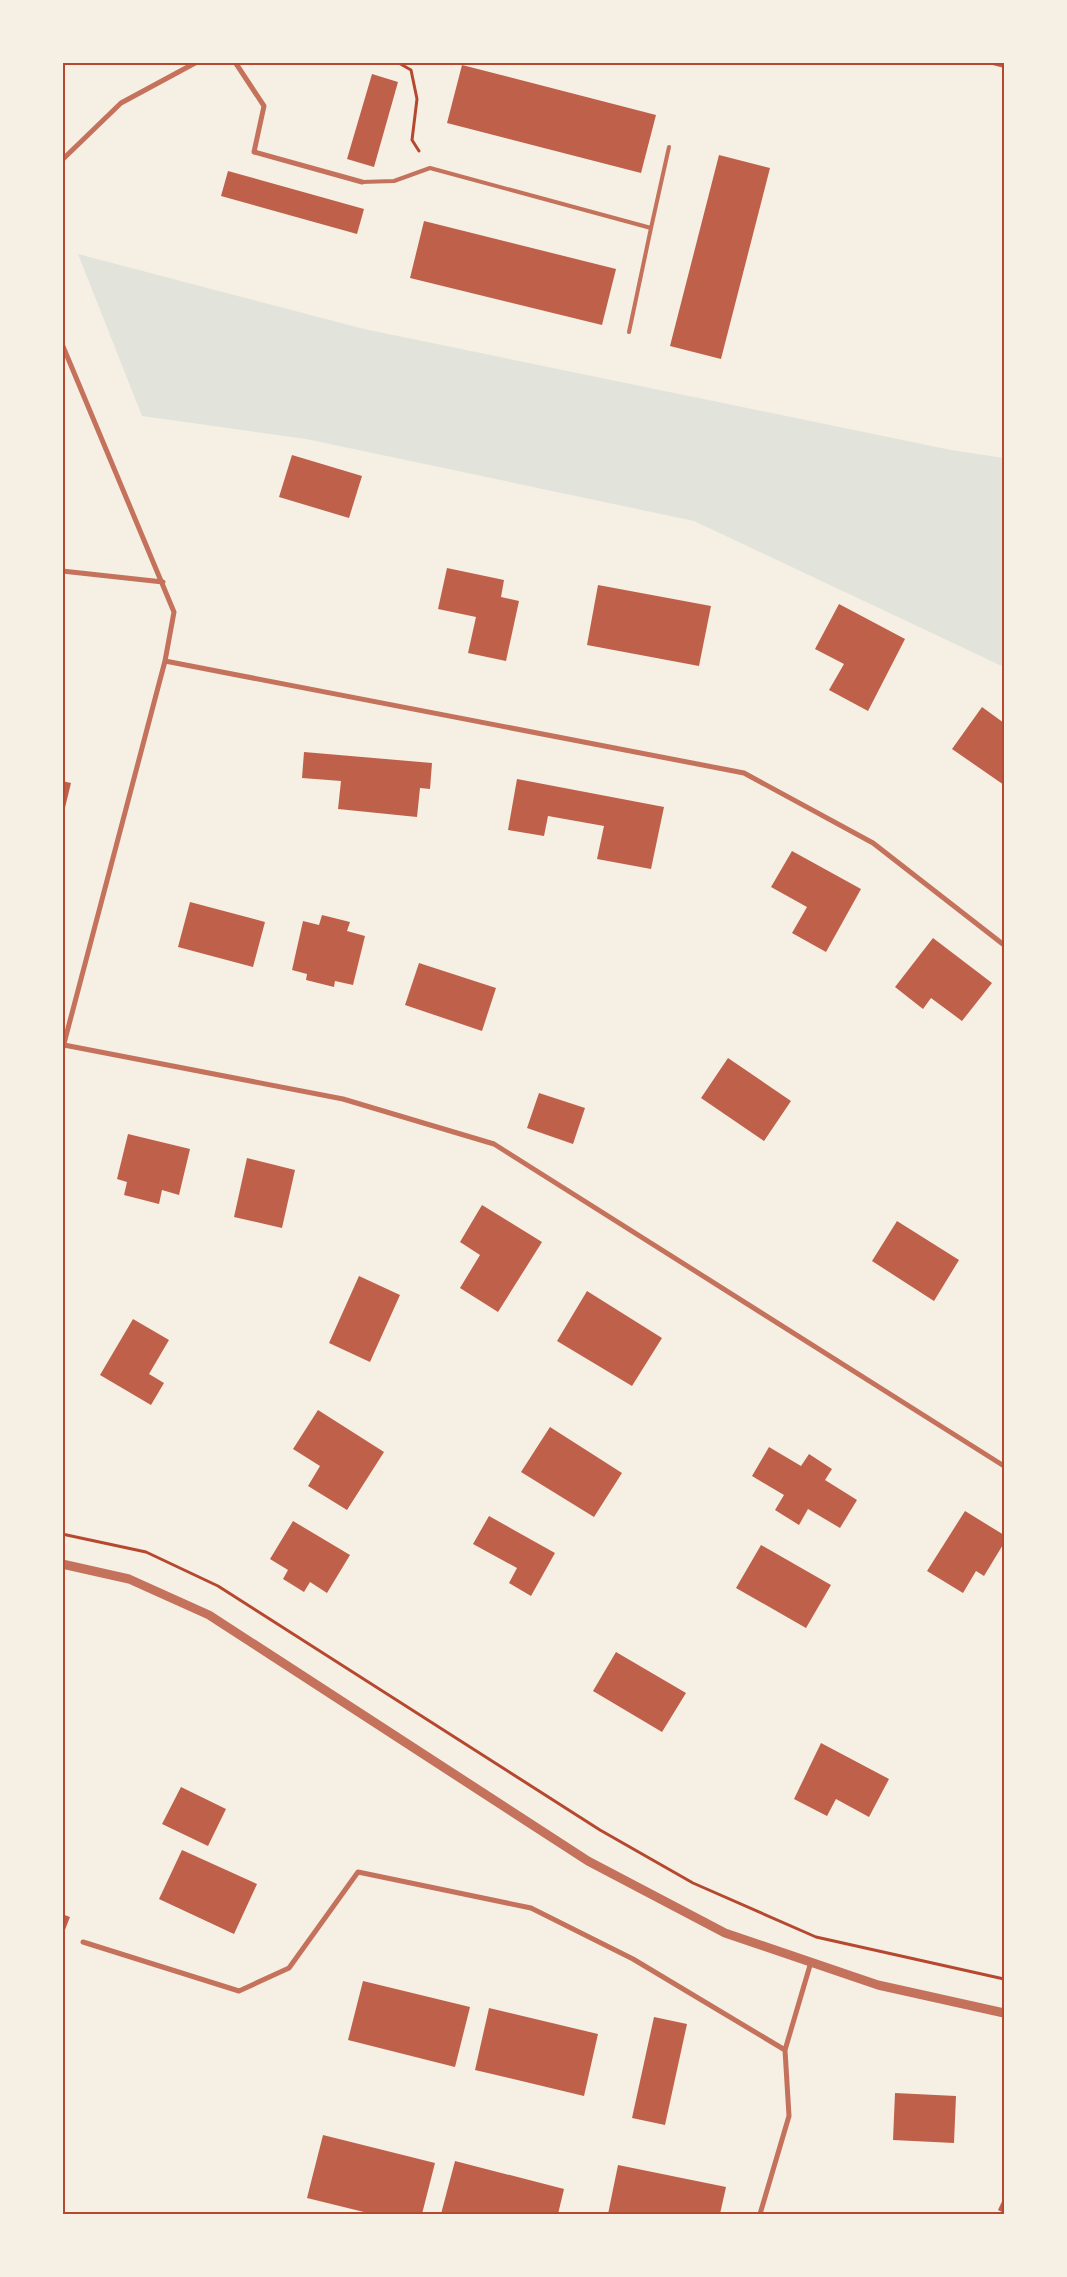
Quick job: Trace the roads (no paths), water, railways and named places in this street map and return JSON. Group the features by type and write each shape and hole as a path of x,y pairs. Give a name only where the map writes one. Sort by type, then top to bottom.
{"street":[{"path":"62,160 121,103 197,62"},
{"path":"235,62 264,106 254,152 362,182"},
{"path":"62,344 174,612 165,661 63,1048 343,1099 494,1144 1004,1466"},
{"path":"62,571 163,582"},
{"path":"165,661 744,773 873,843 1004,945"},
{"path":"62,1564 129,1579 209,1615 588,1861 725,1933 878,1985 1004,2013"},
{"path":"83,1942 239,1991 289,1968 358,1872 531,1908 633,1959 785,2050"},
{"path":"760,2214 789,2116 785,2050 811,1962"}],"lane":[{"path":"629,332 669,148"},
{"path":"362,182 394,181 430,168 651,228"}]}
